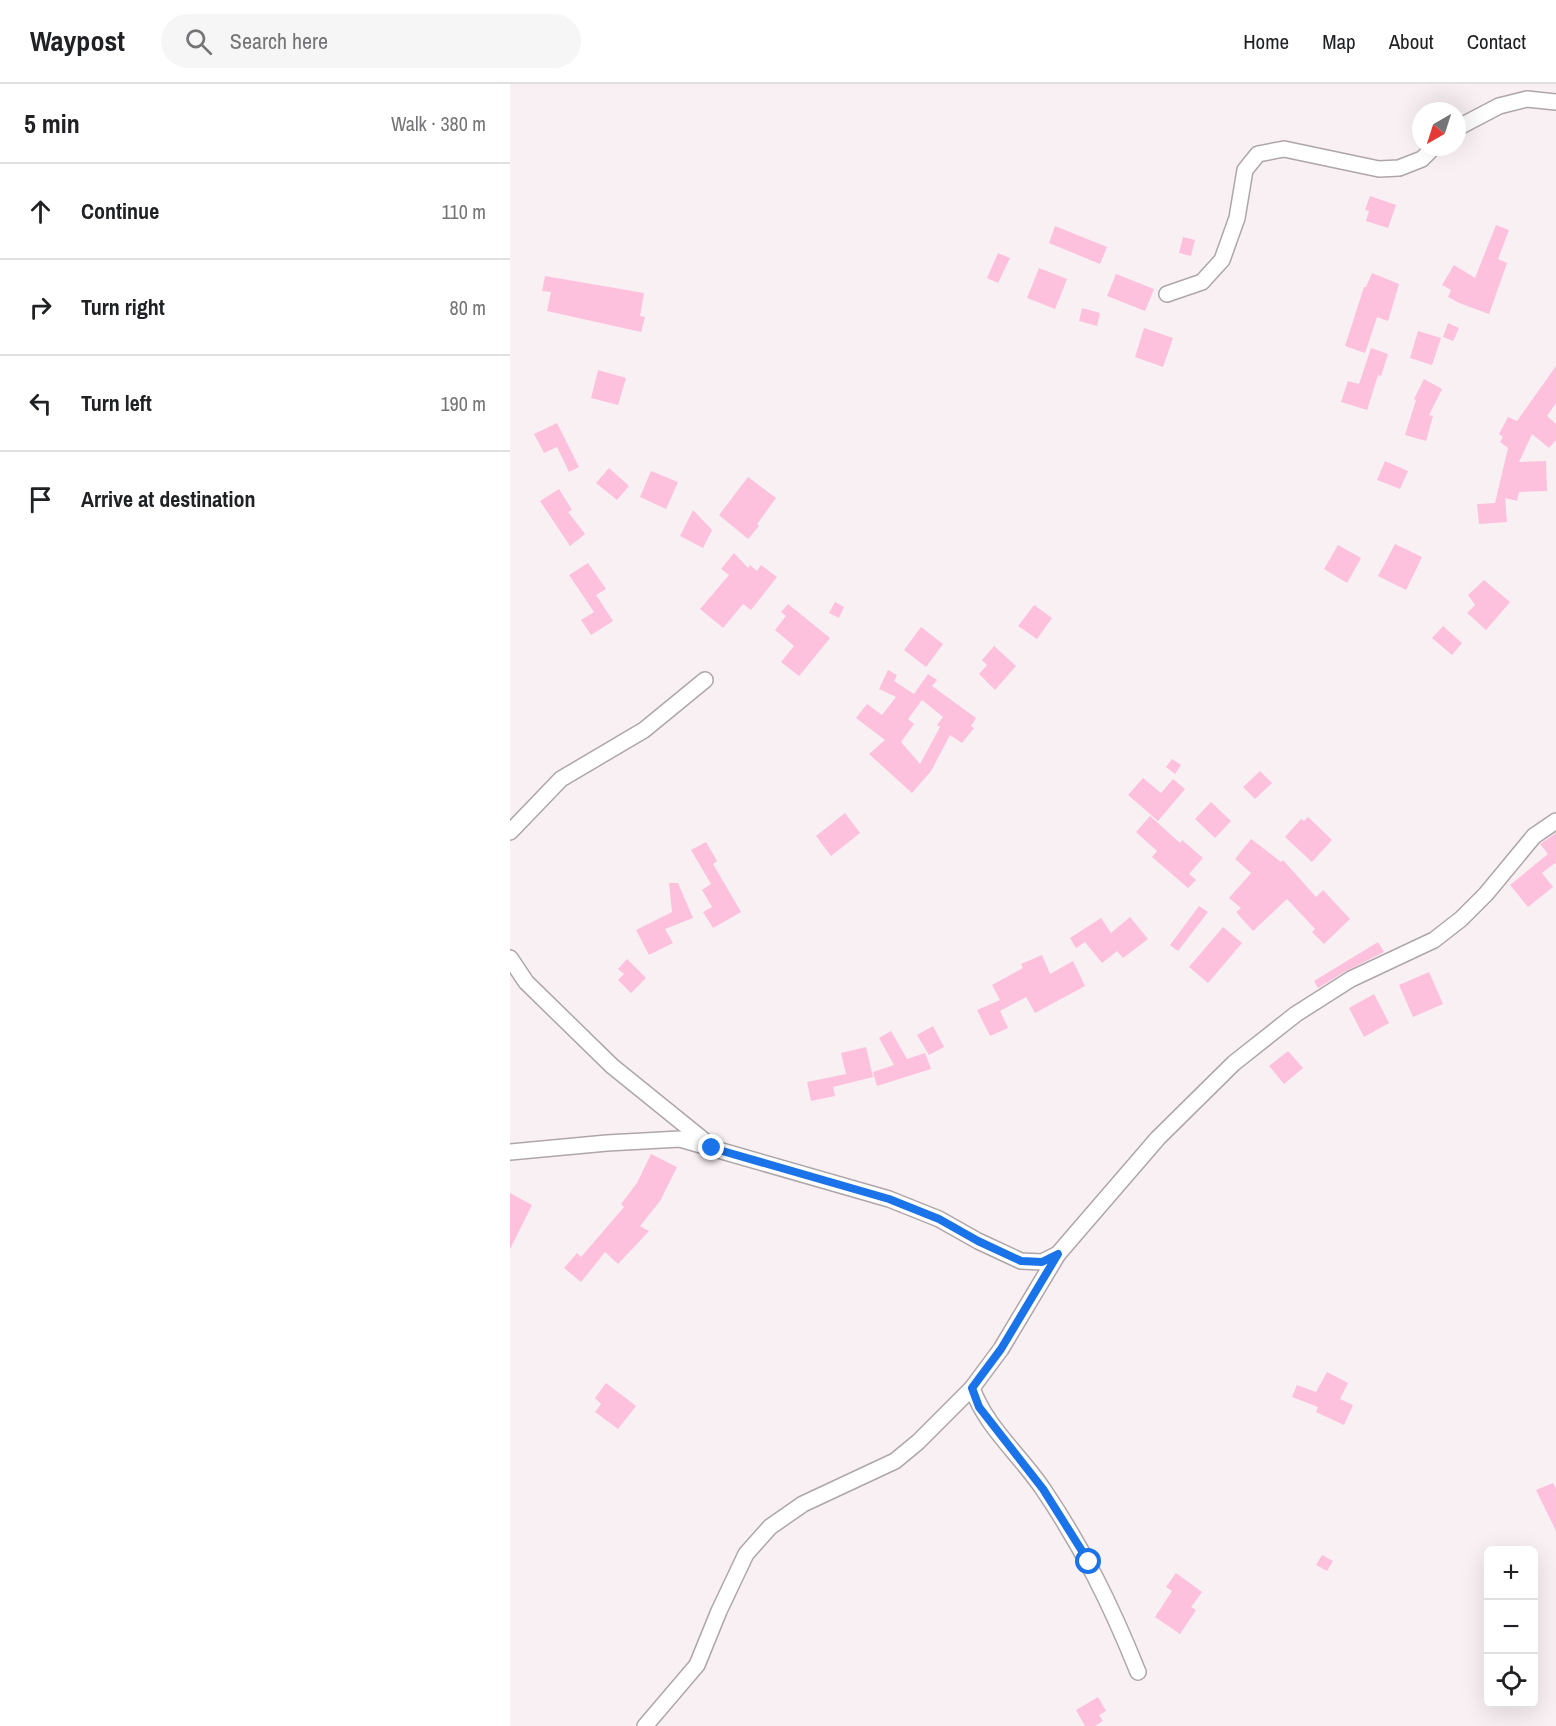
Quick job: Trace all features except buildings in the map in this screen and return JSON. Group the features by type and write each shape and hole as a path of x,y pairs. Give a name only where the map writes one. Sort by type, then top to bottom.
{"street":[{"path":"1466,123 1500,106 1527,99 1556,102"},
{"path":"1167,294 1202,282 1222,260 1237,218 1245,170 1258,153 1284,149 1380,169 1399,168 1425,156"},
{"path":"510,832 561,779 644,730 705,680"},
{"path":"645,1726 697,1665 746,1554 770,1527 803,1504 895,1461 918,1442 972,1388 1001,1349 1058,1254 1158,1138 1233,1063 1296,1014 1351,979 1434,940 1461,919 1486,894 1534,836 1556,820"},
{"path":"510,958 526,982 612,1066 712,1148"},
{"path":"510,1152 680,1139 889,1199 939,1219 978,1241 1021,1261 1042,1262 1058,1254"},
{"path":"972,1388 979,1407 1037,1480 1089,1562 1118,1622 1138,1671"}],"route":[{"path":"712,1148 889,1199 939,1219 978,1241 1021,1261 1042,1262 1058,1254 1001,1349 972,1388 979,1407 1024,1462 1089,1562"}]}
